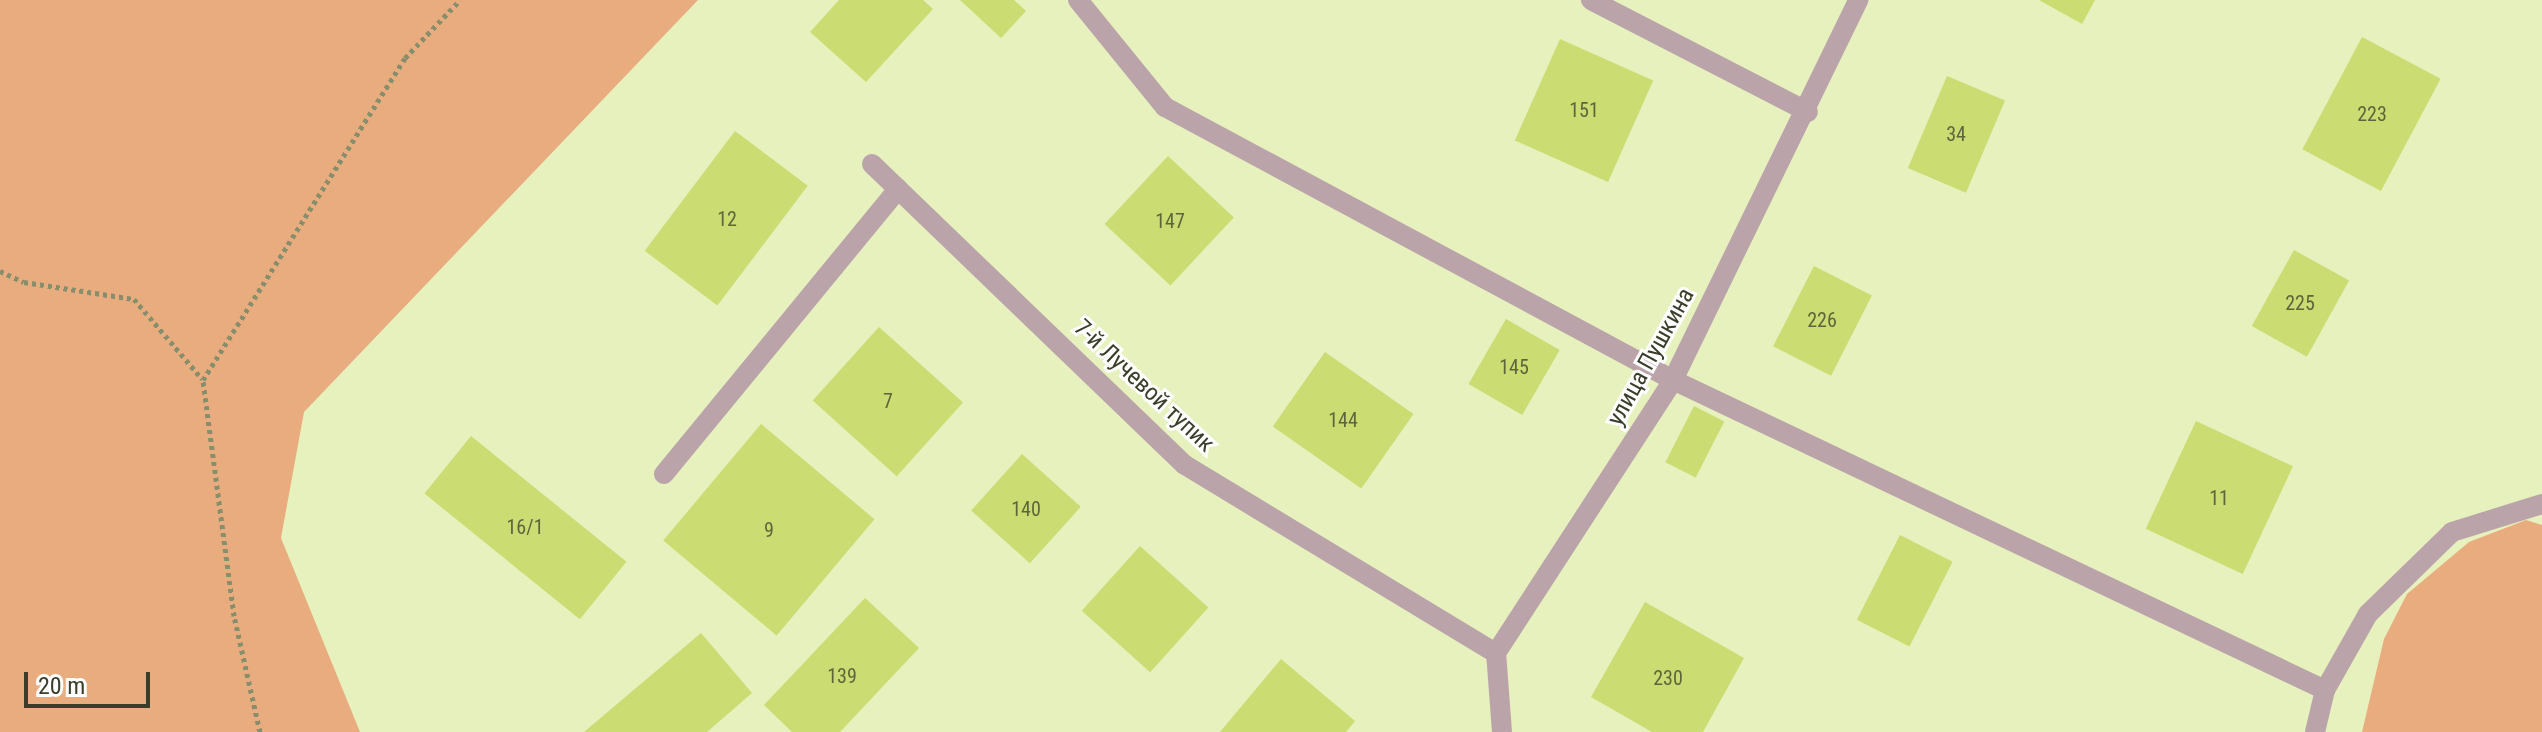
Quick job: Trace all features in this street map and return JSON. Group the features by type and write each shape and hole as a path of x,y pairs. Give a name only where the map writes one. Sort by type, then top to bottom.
{"street":[{"path":"1078,0 1165,107 1673,380 2325,690"},
{"path":"1591,0 1808,112"},
{"name":"улица Пушкина","path":"1496,653 1673,380 1808,112 1858,0"},
{"name":"7-й Лучевой тупик","path":"872,164 1185,465 1496,653"},
{"path":"664,474 898,189"},
{"path":"2315,732 2325,690 2368,614 2452,532 2542,504"},
{"path":"1496,653 1502,732"}],"path":[{"path":"203,380 405,58 460,0"},
{"path":"0,271 134,299 203,380 234,616 260,732"}],"shaded area":[{"path":"0,0 698,0 304,412 281,538 360,732 0,732"},
{"path":"2526,520 2542,525 2542,732 2362,732 2384,639 2407,594 2469,542"}],"building":[{"path":"839,0 923,0 933,9 866,82 810,32"},
{"path":"960,0 1014,0 1026,11 1001,38"},
{"path":"2039,0 2095,0 2082,24"},
{"path":"2362,37 2441,79 2381,191 2302,149"},
{"path":"1560,39 1653,80 1608,182 1515,140"},
{"path":"1947,76 2005,101 1966,193 1908,168"},
{"path":"735,131 808,186 717,306 645,251"},
{"path":"1168,156 1234,217 1170,285 1105,224"},
{"path":"2294,250 2349,281 2307,357 2252,326"},
{"path":"1814,266 1872,296 1831,376 1773,346"},
{"path":"1506,319 1560,350 1522,415 1468,384"},
{"path":"879,327 963,403 897,476 813,401"},
{"path":"1325,352 1413,414 1361,488 1273,427"},
{"path":"1694,406 1724,421 1696,478 1665,462"},
{"path":"2196,421 2293,466 2243,574 2146,529"},
{"path":"761,424 874,519 777,636 663,540"},
{"path":"471,436 626,562 580,619 424,494"},
{"path":"1022,454 1081,507 1030,563 971,510"},
{"path":"1900,535 1953,562 1909,646 1857,620"},
{"path":"1140,546 1208,608 1150,672 1082,611"},
{"path":"865,598 919,648 840,732 792,732 764,705"},
{"path":"1645,602 1744,658 1703,732 1652,732 1591,697"},
{"path":"701,633 752,693 707,732 584,732"},
{"path":"1281,659 1355,721 1346,732 1220,732"}]}
